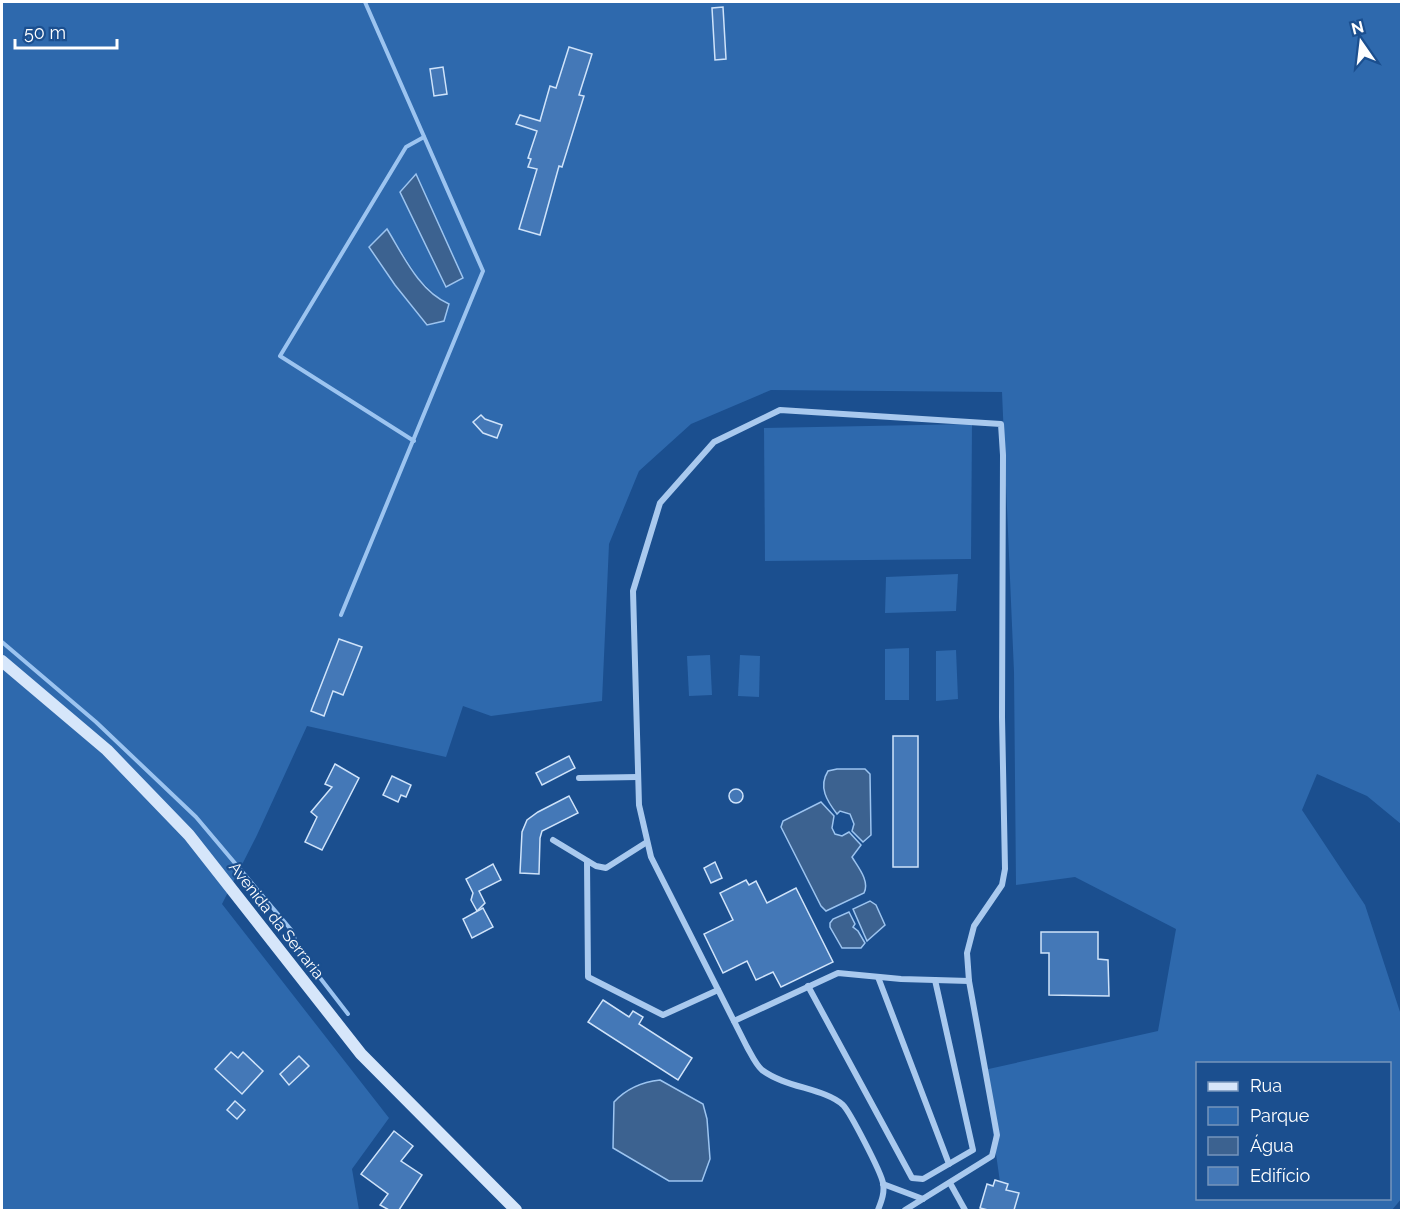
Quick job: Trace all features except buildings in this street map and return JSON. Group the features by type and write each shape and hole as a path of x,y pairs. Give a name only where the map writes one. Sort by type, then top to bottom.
{"main road":[{"name":"Avenida da Serraria","path":"2,661 107,750 189,835 362,1054 516,1210"}],"street":[{"path":"878,1210 883,1198 883,1184 853,1120 843,1106 829,1096 792,1086 761,1069 734,1021 651,857 639,806 633,591 660,503 714,442 780,410 1001,424 1005,869 1002,885 974,926 967,953 969,981 997,1136 992,1156 905,1210"},
{"path":"579,777 639,777"},
{"path":"553,840 596,866 606,868 647,842"},
{"path":"587,861 588,977 663,1015 718,990"},
{"path":"734,1021 838,974 969,981"},
{"path":"878,977 949,1164"},
{"path":"808,986 912,1178 923,1179 973,1150 935,980"},
{"path":"950,1183 965,1210"},
{"path":"883,1184 923,1199"}],"green space":[{"path":"2,2 1401,2 1401,824 1367,796 1317,774 1302,810 1365,905 1401,1015 1402,1198 1392,1210 1004,1210 984,1070 1158,1031 1176,929 1075,877 1016,885 1014,672 1002,392 771,390 691,424 639,471 609,544 602,701 491,716 463,706 446,757 307,726 257,835 222,904 389,1118 352,1169 359,1210 2,1210","holes":["387,229 418,278 441,300 427,325 369,248"]},
{"path":"972,424 971,559 765,561 764,428"},
{"path":"958,574 956,611 885,613 886,577"},
{"path":"909,648 909,700 885,700 885,649"},
{"path":"956,650 958,699 936,701 936,651"},
{"path":"710,655 712,695 689,696 687,656"},
{"path":"740,655 760,656 759,697 738,696"}],"water":[{"path":"416,174 463,278 446,287 400,192"},
{"path":"387,229 420,281 438,298 449,304 444,321 427,325 395,285 369,247"},
{"path":"865,769 870,774 871,835 863,842 852,831 854,824 850,814 840,811 837,814 825,794 825,777 828,771"},
{"path":"821,802 834,816 832,828 835,834 842,836 849,832 861,845 852,857 866,884 864,893 826,911 821,906 781,827 783,821"},
{"path":"870,901 876,905 885,925 867,941 853,909"},
{"path":"849,912 855,924 853,927 865,943 861,948 842,948 830,927 833,919"},
{"path":"660,1080 703,1104 707,1119 710,1159 702,1181 669,1181 613,1148 614,1102 635,1087"}],"waterway":[{"path":"341,615 483,271 365,2"},
{"path":"414,441 280,356 406,147 424,137"},
{"path":"2,642 96,722 196,817 293,932 297,948 348,1014"}]}
